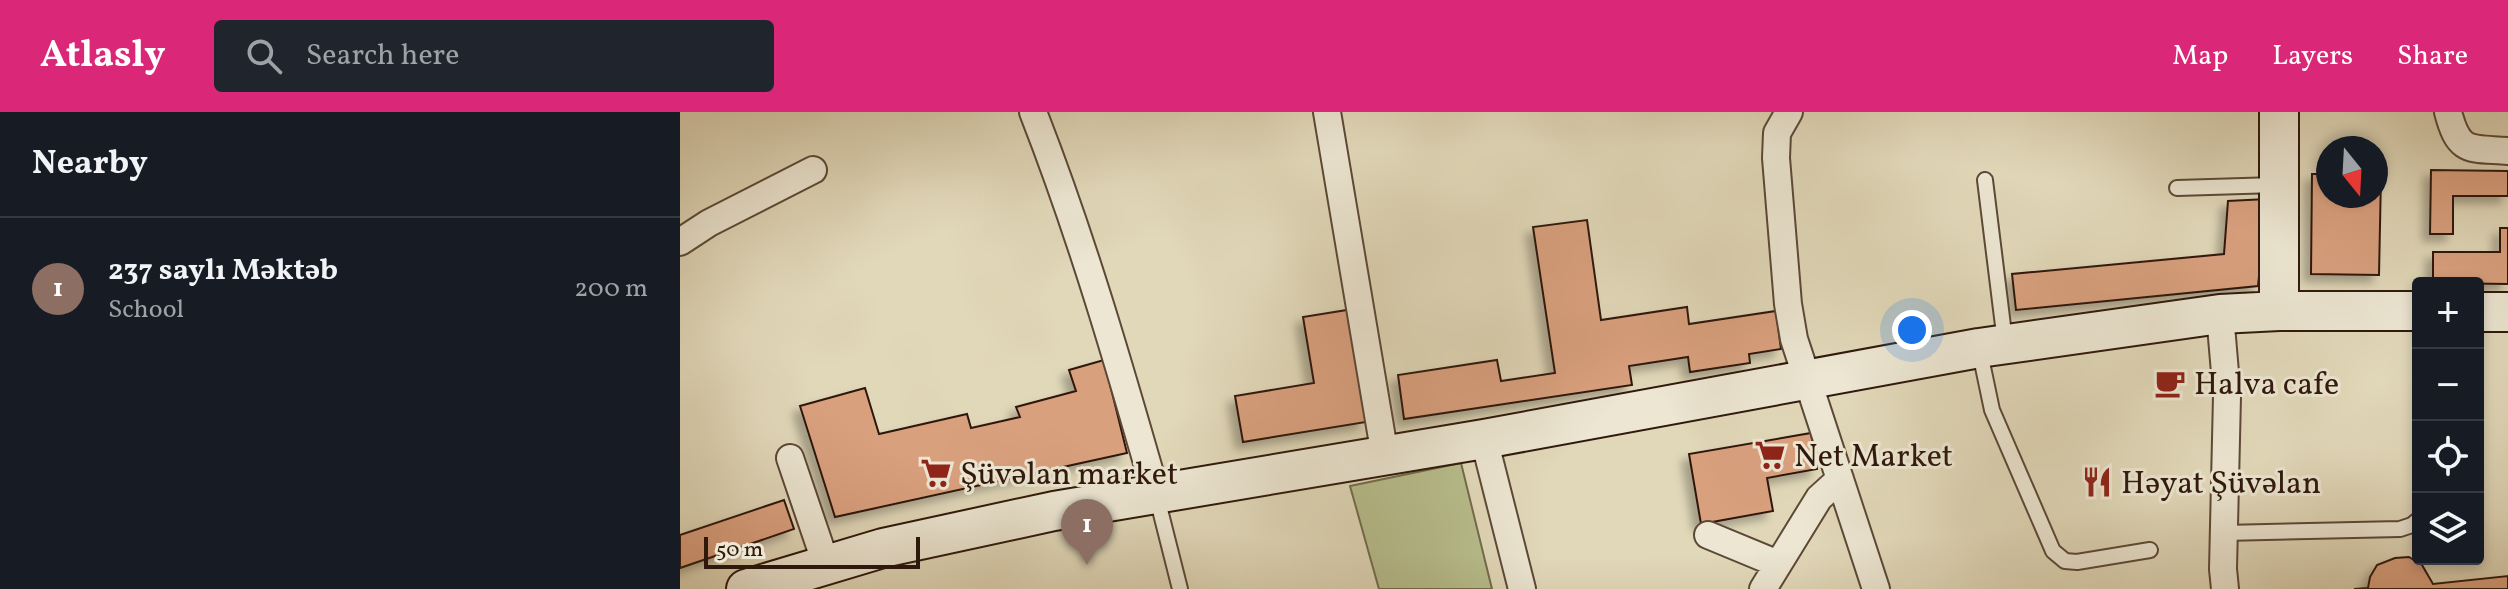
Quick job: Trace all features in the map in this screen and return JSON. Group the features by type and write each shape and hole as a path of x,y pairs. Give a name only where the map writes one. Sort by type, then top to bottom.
{"main road":[{"path":"2279,112 2279,311"},
{"path":"746,589 826,564 959,530 1484,439 1992,346 2220,314 2412,311"},
{"path":"2484,312 2508,312"}],"street":[{"path":"1033,112 1058,174 1107,326 1156,494"},
{"path":"1327,112 1385,456"},
{"path":"1789,112 1777,133 1776,158 1788,304 1806,380 1876,589"},
{"path":"2448,112 2457,139 2464,145 2472,149 2508,151"},
{"path":"680,242 709,223 813,170"},
{"path":"2220,314 2227,396 2225,589"},
{"path":"1484,439 1522,589"},
{"path":"790,458 826,564"},
{"path":"1763,589 1819,498 1840,479"},
{"path":"1708,535 1778,564"}],"lane":[{"path":"1985,180 1992,410 2053,551 2065,561 2077,562 2150,550"},
{"path":"2177,188 2281,185"},
{"path":"1156,494 1180,589"},
{"path":"2224,533 2400,529 2412,525"}],"green space":[{"path":"1461,463 1492,589 1379,589 1350,486"}],"building":[{"path":"2431,170 2508,171 2508,196 2453,196 2453,234 2430,234"},
{"path":"2312,174 2316,174 2316,208 2380,208 2379,275 2311,274"},
{"path":"2267,199 2258,286 2016,310 2012,274 2224,254 2228,201"},
{"path":"1587,220 1601,320 1687,307 1689,324 1776,311 1781,349 1749,354 1750,363 1690,372 1688,357 1629,366 1632,385 1404,419 1398,375 1497,360 1501,381 1555,373 1533,227"},
{"path":"2500,228 2508,228 2508,284 2484,284 2484,277 2433,277 2433,252 2500,252"},
{"path":"1347,310 1366,422 1243,442 1235,396 1314,383 1303,317"},
{"path":"1104,360 1127,453 835,517 800,406 865,388 879,434 967,414 971,428 1020,417 1016,407 1076,391 1069,370"},
{"path":"1811,433 1817,469 1767,478 1773,511 1701,524 1689,454"},
{"path":"784,500 794,529 680,568 680,535"},
{"path":"2409,557 2412,565 2422,565 2433,584 2508,576 2508,589 2354,589 2368,588 2377,565 2395,558"}],"place":[{"name":"Halva cafe","path":"2170,383"},
{"name":"Net Market","path":"1770,455"},
{"name":"Şüvəlan market","path":"936,473"},
{"name":"Həyat Şüvəlan","path":"2097,482"},
{"name":"237 saylı Məktəb","path":"1087,565"}]}
